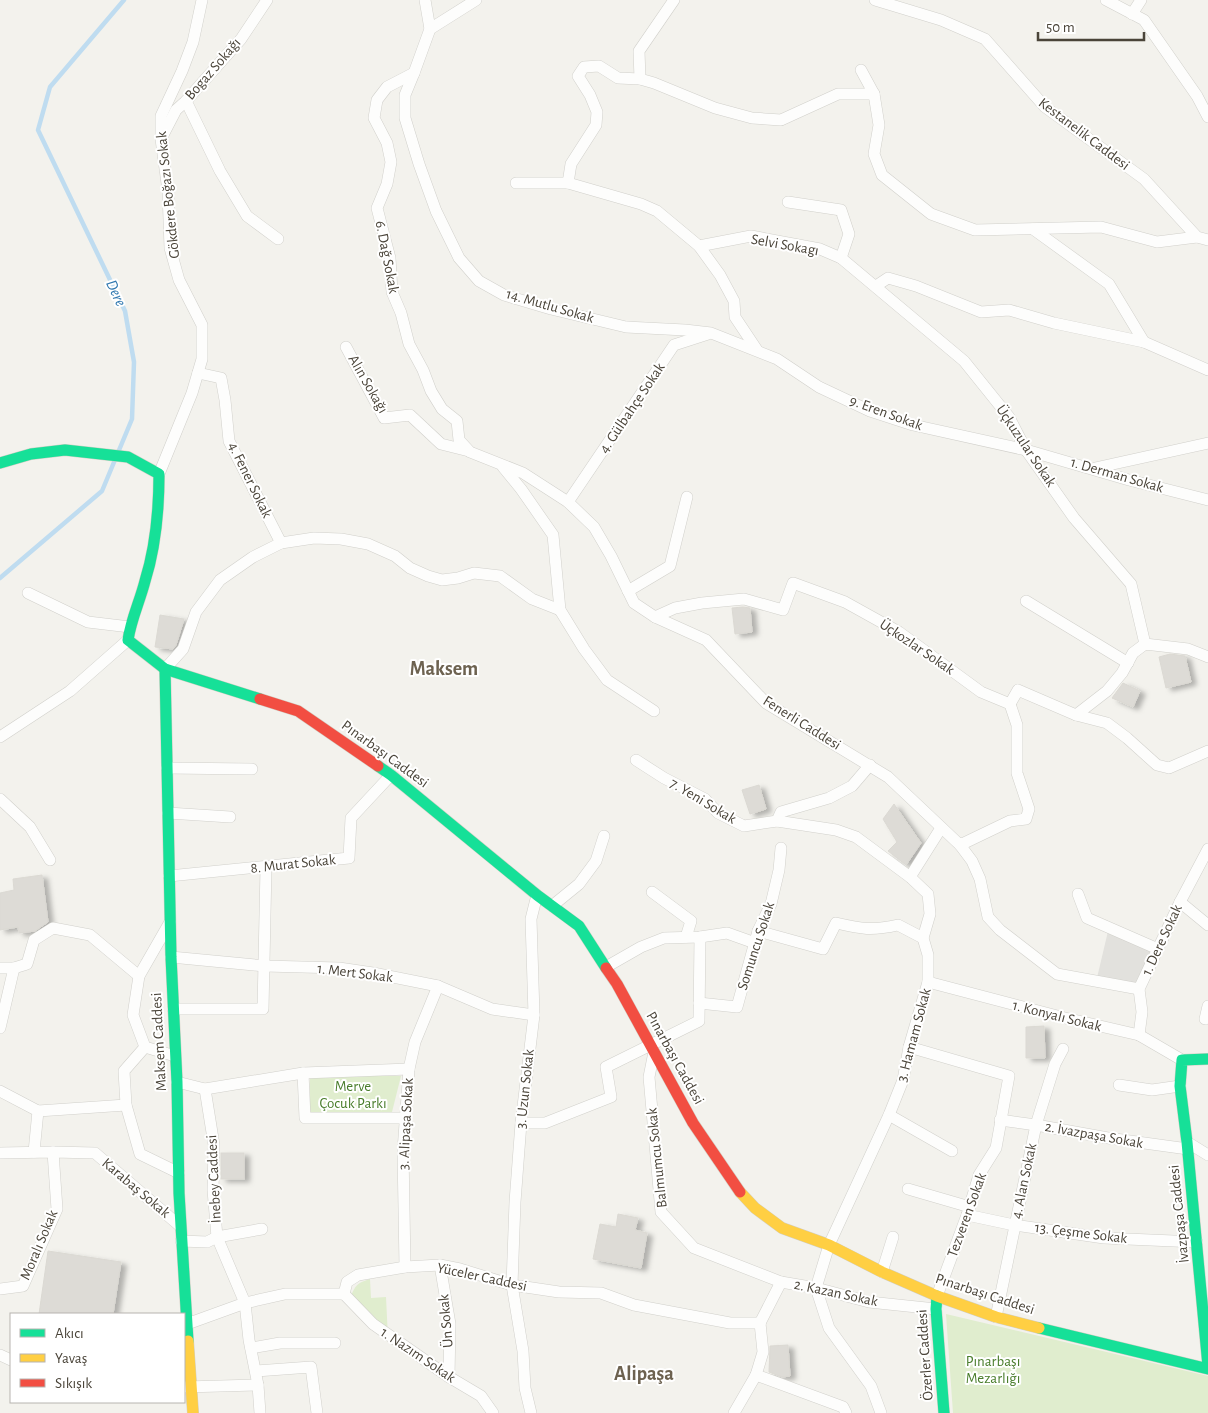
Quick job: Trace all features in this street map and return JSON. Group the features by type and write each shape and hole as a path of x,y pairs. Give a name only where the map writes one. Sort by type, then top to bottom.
{"main road":[{"path":"0,463 31,454 65,450 128,457 159,474 159,510 148,569 130,627 128,640 165,669"},
{"name":"Maksem Caddesi","path":"165,669 172,1009 177,1082 180,1226 187,1324 188,1387 193,1413"},
{"name":"Pınarbaşı Caddesi","path":"165,669 298,711 391,775 537,895 579,926 617,984 693,1123 735,1186 755,1208 782,1228 829,1245 882,1272 937,1296 996,1317 1208,1368"},
{"path":"1182,1060 1207,1061"},
{"name":"İvazpaşa Caddesi","path":"1182,1060 1180,1086 1197,1242 1204,1284 1208,1368"},
{"name":"Özerler Caddesi","path":"937,1296 936,1309 944,1413"}],"street":[{"name":"Gökdere Boğazı Sokak","path":"159,474 192,393 202,359 202,326 179,280 170,248 168,191 161,139 161,116 193,42 202,0"},
{"name":"Bogaz Sokağı","path":"161,139 176,110 240,39 267,0"},
{"path":"414,73 430,28 425,0"},
{"path":"430,28 458,5 476,0"},
{"path":"640,79 639,51 674,0"},
{"name":"Kestanelik Caddesi","path":"875,0 940,20 985,40 1045,107 1144,179 1202,238"},
{"path":"1106,0 1144,20 1197,96 1208,117"},
{"path":"1132,14 1141,0"},
{"path":"568,183 570,164 596,125 597,112 590,95 578,76 584,68 599,66 618,78 640,79 654,83 716,108 752,118 781,120 838,94 874,94"},
{"path":"861,70 874,94 879,125 874,154 882,175 931,214 975,230 1101,227 1157,242 1202,238"},
{"name":"14. Mutlu Sokak","path":"414,73 404,95 405,118 419,164 436,211 459,258 479,281 504,295 551,309 626,327 711,333 757,350"},
{"name":"6. Dağ Sokak","path":"414,73 387,87 377,100 374,118 387,143 391,162 387,184 377,208 390,258 392,292 409,344 423,370 431,391 442,409 456,421 459,440 469,451"},
{"path":"186,101 220,170 247,216 278,239"},
{"path":"516,183 568,183 626,199 657,211 699,246 720,275 734,301 735,317 757,350"},
{"path":"788,202 841,210 849,234 841,258"},
{"path":"1033,229 1109,284 1144,342"},
{"name":"Selvi Sokagı","path":"699,246 751,236 820,249 841,258"},
{"name":"Üçkuzular Sokak","path":"841,258 964,361 1009,417 1026,450 1074,518 1131,584 1145,644"},
{"path":"876,286 888,278 916,286 981,312 1009,310 1054,323 1144,342 1208,370"},
{"name":"4. Gülbahçe Sokak","path":"568,502 674,345 711,333"},
{"name":"Alın Sokağı","path":"346,347 384,418 410,415 441,444 469,451"},
{"name":"9. Eren Sokak","path":"757,350 777,359 819,387 870,411 913,425 1026,450"},
{"name":"4. Fener Sokak","path":"198,373 221,378 229,441 281,544"},
{"path":"1093,469 1208,443"},
{"name":"1. Derman Sokak","path":"1026,450 1129,480 1208,500"},
{"path":"469,451 502,465 553,535 560,610 584,649 607,680 654,711"},
{"name":"Fenerli Caddesi","path":"502,465 523,473 568,502 594,527 634,602 655,617 706,640 766,703 888,777 942,828 972,861 980,879 988,917 1000,930 1057,974 1139,989"},
{"path":"628,591 670,566 688,497"},
{"path":"165,669 183,649 196,612 220,580 253,557 281,544 314,538 341,539 368,544 395,556 410,568 442,580 474,573 500,576 532,599 560,610"},
{"name":"Üçkozlar Sokak","path":"655,617 675,608 744,599 783,610 793,583 845,602 899,632 981,692 1010,704"},
{"path":"28,593 88,622 130,627"},
{"path":"1026,601 1125,668"},
{"path":"0,736 70,691 128,640"},
{"path":"1076,715 1107,692 1125,668 1133,653 1145,644 1188,649 1208,657"},
{"path":"960,846 1010,821 1026,820 1029,809 1017,773 1017,725 1010,704 1018,690 1076,715 1107,723 1157,765 1169,768 1208,751"},
{"name":"7. Yeni Sokak","path":"636,760 664,778 705,799 718,814 744,826 777,821 836,830 856,837 910,877"},
{"path":"777,821 781,812 829,798 852,786 870,765"},
{"path":"167,768 252,770"},
{"name":"8. Murat Sokak","path":"169,876 349,858 351,818 391,775"},
{"path":"0,799 30,827 50,860"},
{"path":"168,813 230,817"},
{"path":"910,877 942,828"},
{"path":"552,906 580,884 596,861 604,836"},
{"name":"Somuncu Sokak","path":"699,1003 737,1007 758,931 770,904 779,870 781,848"},
{"name":"1. Dere Sokak","path":"1140,1035 1142,1012 1139,989 1180,902 1208,850"},
{"path":"172,1009 263,1009 266,867"},
{"name":"3. Hamam Sokak","path":"816,1288 829,1245 889,1115 903,1080 909,1047 928,982 928,955 923,938 930,914 928,894 910,877"},
{"path":"652,892 691,921 686,937"},
{"path":"1078,894 1087,918 1158,948"},
{"name":"3. Uzun Sokak","path":"531,1413 525,1388 523,1350 512,1285 521,1123 534,1015 531,919 537,895"},
{"path":"1180,902 1208,925"},
{"path":"145,1047 133,1015 139,976 170,922"},
{"path":"758,931 823,949 836,923 864,930 898,924 923,938"},
{"path":"0,968 14,968 27,964 34,940 52,928 90,935 139,976"},
{"path":"606,967 641,947 664,938 700,937 727,933 755,943"},
{"path":"521,1123 545,1123 611,1097 606,1067 652,1048 699,1021 700,937"},
{"name":"1. Mert Sokak","path":"171,957 265,966 339,968 373,973 438,986 492,1009 534,1015"},
{"path":"0,1028 14,968"},
{"name":"1. Konyalı Sokak","path":"928,982 1140,1035 1182,1060"},
{"name":"3. Alipaşa Sokak","path":"405,1267 403,1151 409,1069 416,1042 438,986"},
{"path":"1204,1019 1208,1006"},
{"path":"145,1047 175,1056"},
{"path":"145,1047 124,1071 126,1104 140,1154 179,1173"},
{"name":"Tezveren Sokak","path":"909,1047 1009,1076 996,1148 979,1175 937,1296"},
{"name":"Balmumcu Sokak","path":"652,1048 649,1076 661,1212 694,1248 782,1282"},
{"name":"4. Alan Sokak","path":"996,1317 1036,1125 1055,1064 1063,1049"},
{"path":"177,1082 205,1089 303,1072 409,1069"},
{"path":"303,1072 305,1118 405,1118"},
{"path":"1119,1085 1152,1090 1180,1086"},
{"name":"İnebey Caddesi","path":"205,1089 214,1145 213,1190 217,1237 245,1303 258,1385 260,1413"},
{"path":"0,1092 38,1111 126,1104"},
{"path":"34,1152 38,1111"},
{"path":"889,1115 952,1151"},
{"name":"2. İvazpaşa Sokak","path":"1000,1120 1108,1138 1187,1145"},
{"path":"1187,1145 1208,1155"},
{"name":"Moralı Sokak","path":"0,1289 23,1286 57,1209 52,1152"},
{"name":"Karabaş Sokak","path":"0,1153 95,1153 180,1226"},
{"name":"13. Çeşme Sokak","path":"908,1189 968,1211 1014,1225 1104,1238 1197,1242"},
{"path":"181,1241 207,1242 217,1237 262,1229"},
{"path":"882,1272 893,1237"},
{"name":"Yüceler Caddesi","path":"344,1294 347,1282 358,1275 405,1267 440,1266 460,1269 512,1285 559,1292 601,1293 634,1305 653,1309 730,1323 760,1323"},
{"name":"Ün Sokak","path":"440,1266 450,1324 450,1377"},
{"name":"2. Kazan Sokak","path":"760,1323 782,1282 816,1288 868,1302 936,1309"},
{"path":"816,1288 829,1328 871,1386 881,1413"},
{"path":"187,1324 245,1303 285,1294 344,1294"},
{"name":"1. Nazım Sokak","path":"344,1294 373,1324 481,1396 493,1413"},
{"path":"734,1413 756,1375 763,1352 760,1323"},
{"path":"251,1348 280,1343 335,1343"},
{"path":"256,1371 311,1367 317,1413"},
{"path":"756,1375 843,1407 846,1413"},
{"path":"188,1387 258,1385"}],"green space":[{"name":"Merve Çocuk Parkı","path":"310,1076 401,1076 392,1112 309,1113"},
{"path":"370,1279 371,1298 386,1297 388,1338 351,1296 358,1285"},
{"name":"Pınarbaşı Mezarlığı","path":"946,1314 1208,1376 1208,1413 953,1413"}],"shaded area":[{"path":"1109,927 1158,949 1139,989 1096,982"}],"building":[{"path":"732,608 750,608 752,632 735,634"},
{"path":"160,615 184,619 173,649 155,647"},
{"path":"1170,654 1185,656 1191,682 1166,688 1159,657"},
{"path":"1123,683 1140,691 1133,707 1112,698"},
{"path":"759,785 766,809 750,814 742,790"},
{"path":"894,804 921,843 906,865 888,851 897,842 883,819"},
{"path":"42,875 48,922 35,931 19,933 18,927 0,930 0,893 14,890 13,879"},
{"path":"1044,1026 1045,1058 1026,1058 1026,1027"},
{"path":"221,1153 244,1153 244,1179 221,1179"},
{"path":"618,1214 638,1218 635,1230 647,1233 641,1268 593,1259 600,1224 616,1227"},
{"path":"48,1251 121,1262 113,1313 39,1313"},
{"path":"788,1345 790,1376 782,1377 769,1372 770,1346"}],"waterway":[{"name":"Dere","path":"0,578 102,491 132,419 134,362 125,311 38,130 50,87 124,0"}],"traffic: fast":[{"path":"0,463 31,454 65,450 128,457 159,474 152,555 128,640 165,669 260,699"},
{"path":"165,669 171,957 177,1082 179,1193 188,1341"},
{"path":"378,766 537,895 579,926 606,968"},
{"path":"1208,1059 1182,1060 1180,1086 1208,1366"},
{"path":"937,1296 936,1309 944,1413"},
{"path":"1039,1328 1208,1369"}],"traffic: slow":[{"path":"740,1192 755,1208 782,1228 829,1245 882,1272 937,1296 996,1317 1039,1328"},
{"path":"188,1341 193,1413"}],"traffic: jam":[{"path":"260,699 298,711 378,766"},
{"path":"606,968 617,984 693,1123 740,1192"}],"district":[{"name":"Maksem","path":"444,669"},
{"name":"Alipaşa","path":"644,1374"}]}
